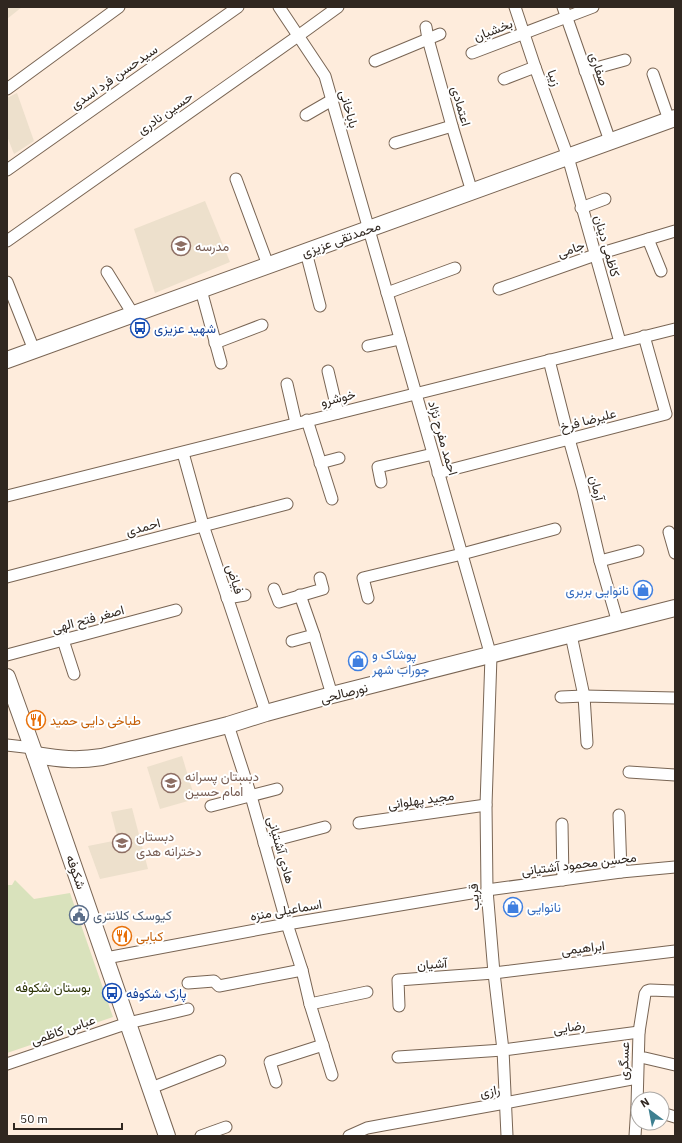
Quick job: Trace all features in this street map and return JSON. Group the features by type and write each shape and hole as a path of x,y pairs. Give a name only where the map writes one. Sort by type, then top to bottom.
{"main road":[{"name":"محمدتقی عزیزی","path":"7,360 672,119"},
{"name":"نورصالحی","path":"34,751 59,759 71,760 102,757 228,725 332,695 491,656 675,608"},
{"name":"شکوفه","path":"7,677 167,1136"}],"street":[{"path":"7,89 118,7"},
{"name":"سیدحسن فرد اسدی","path":"7,170 238,7"},
{"name":"باباخانی","path":"279,7 325,76 369,229"},
{"name":"حسین نادری","path":"7,241 338,7"},
{"name":"زیبا","path":"516,7 535,67 568,157"},
{"name":"بخشیان","path":"472,53 524,33 565,12 593,7"},
{"name":"صفاری","path":"565,12 610,141"},
{"name":"اعتمادی","path":"426,27 452,126 472,192"},
{"path":"375,61 440,34"},
{"path":"585,71 625,60"},
{"path":"504,79 535,67"},
{"path":"653,74 672,119"},
{"path":"306,115 332,100"},
{"path":"394,143 452,126"},
{"name":"کاظمی دینان","path":"568,157 581,208 620,342"},
{"path":"236,178 268,265"},
{"path":"581,208 605,199"},
{"name":"احمد مفرح نژاد","path":"369,229 491,656"},
{"name":"جامی","path":"499,289 595,256 675,231"},
{"path":"648,239 661,271"},
{"path":"306,252 320,306"},
{"path":"387,294 456,268"},
{"path":"107,272 133,314"},
{"path":"7,282 34,350"},
{"path":"201,290 221,363"},
{"path":"215,343 262,324"},
{"name":"خوشرو","path":"7,496 675,329"},
{"name":"علیرضا فرخ","path":"438,473 666,414 644,336"},
{"path":"368,346 400,339"},
{"name":"آرمان","path":"549,360 583,489 600,561 618,623"},
{"path":"328,371 338,413"},
{"path":"287,384 296,423"},
{"path":"307,420 332,499"},
{"name":"فیاض","path":"183,453 203,525 266,713"},
{"path":"381,482 378,468 433,454"},
{"path":"320,463 339,458"},
{"name":"احمدی","path":"7,577 287,504"},
{"path":"368,598 363,578 462,554 555,529"},
{"path":"669,532 675,553"},
{"path":"600,561 638,551"},
{"path":"274,589 279,602 300,595 322,583"},
{"path":"227,598 245,595"},
{"path":"300,595 332,695"},
{"name":"اصغر فتح الهی","path":"7,655 176,610"},
{"path":"292,641 314,635"},
{"path":"571,635 584,696 587,743"},
{"path":"62,640 74,674"},
{"name":"قریب","path":"491,656 486,805 488,890 494,973 503,1050 507,1136"},
{"path":"561,697 584,696 675,698"},
{"name":"هادی آشتیانی","path":"228,725 251,796 287,924 302,970 310,1004 332,1075"},
{"path":"7,745 34,751"},
{"path":"629,772 675,775"},
{"path":"211,806 277,789"},
{"name":"مجید پهلوانی","path":"359,823 486,805"},
{"path":"619,815 621,872"},
{"path":"562,824 563,880"},
{"path":"264,843 326,827"},
{"name":"محسن محمود آشتیانی","path":"488,890 621,872 675,867"},
{"name":"اسماعیلی منزه","path":"106,958 287,924 471,893"},
{"name":"ابراهیمی","path":"494,973 675,951"},
{"path":"188,983 214,981 220,986 302,970"},
{"name":"آشیان","path":"399,1006 398,980 494,973"},
{"name":"عسگری","path":"638,1091 639,1032 645,994 650,990 675,991"},
{"path":"310,1004 367,992"},
{"name":"عباس کاظمی","path":"7,1064 128,1023 188,1009"},
{"name":"رضایی","path":"398,1057 503,1050 639,1032"},
{"path":"276,1082 270,1062 322,1045"},
{"path":"645,1058 675,1065"},
{"path":"151,1088 220,1061"},
{"name":"رازی","path":"349,1136 505,1103 638,1078"},
{"path":"201,1136 215,1134 226,1127"}],"shaded area":[{"path":"7,7 22,7 7,19"},
{"path":"17,93 34,141 14,154 7,136 7,98"},
{"name":"مدرسه","path":"205,201 230,262 155,293 134,229"},
{"name":"دبستان پسرانه امام حسین","path":"182,756 195,799 160,809 147,767"},
{"name":"دبستان دخترانه هدی","path":"132,808 148,869 100,879 88,846 118,840 111,812"}],"green space":[{"name":"بوستان شکوفه","path":"15,880 34,899 70,893 113,1017 7,1053 7,885 12,885"}],"place":[{"name":"مدرسه","path":"181,246"},
{"name":"شهید عزیزی","path":"140,328"},
{"name":"نانوایی بربری","path":"643,590"},
{"name":"پوشاک و جوراب شهر","path":"358,661"},
{"name":"طباخی دایی حمید","path":"36,720"},
{"name":"دبستان پسرانه امام حسین","path":"171,783"},
{"name":"دبستان دخترانه هدی","path":"122,843"},
{"name":"نانوایی","path":"513,907"},
{"name":"کیوسک کلانتری","path":"79,915"},
{"name":"کبابی","path":"122,936"},
{"name":"پارک شکوفه","path":"112,993"}]}
